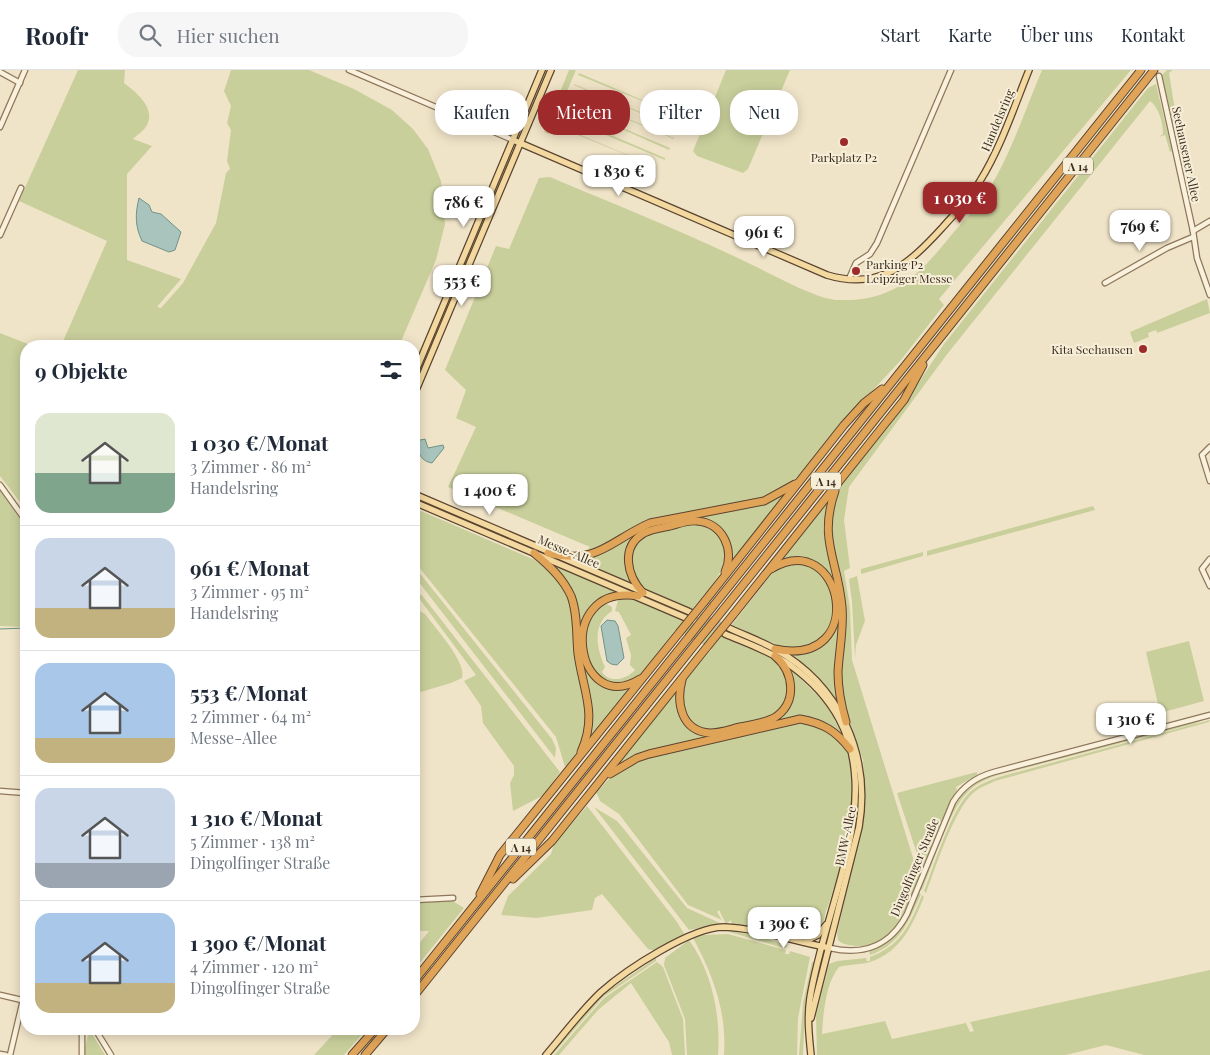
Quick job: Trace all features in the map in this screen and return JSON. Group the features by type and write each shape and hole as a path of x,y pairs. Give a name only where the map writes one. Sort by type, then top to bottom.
{"highway":[{"name":"A 14","path":"420,974 1141,70"},
{"name":"A 14","path":"420,988 1148,77 1156,73"},
{"path":"498,891 537,857 597,786 904,400 929,353"},
{"path":"474,907 500,856 864,403 892,381"},
{"path":"548,553 565,556 588,556 610,547 634,530 650,523 764,501 800,481"},
{"path":"837,485 829,507 826,527 842,608 838,673 840,701 846,722"},
{"path":"646,674 633,683 616,687 603,684 591,674 585,662 582,636 584,624 590,612 600,602 610,597 640,595 628,566 629,553 635,540 649,530 692,521 710,524 720,532 727,542 729,558 719,583"},
{"path":"534,553 551,567 563,581 573,604 579,657 590,714 586,740 578,760"},
{"path":"769,570 793,560 811,563 827,575 836,600 835,622 823,642 802,652 775,653"},
{"path":"683,677 678,696 684,717 698,730 717,732 767,721 782,711 790,698 792,689 789,674 775,653"},
{"path":"597,786 616,768 637,758 800,719 829,727 850,749"},
{"path":"352,1055 370,1035"},
{"path":"365,1055 382,1035"}],"main road":[{"path":"420,361 542,70"},
{"path":"420,381 551,70"},
{"name":"Handelsring","path":"513,140 827,274 849,279 877,277 898,270 922,251 970,198 990,164 1029,70"},
{"name":"Messe-Allee","path":"420,497 548,553 686,618"},
{"name":"Messe-Allee","path":"420,505 534,553 640,595 690,612"},
{"path":"729,628 775,653"},
{"path":"725,634 775,653"},
{"name":"BMW-Allee","path":"775,653 808,672 819,684 846,722 860,764 862,804 859,827 830,948 809,1025"},
{"name":"BMW-Allee","path":"775,653 818,690 830,706 844,731 854,771 856,813 810,998 811,1055"},
{"path":"803,942 820,933 828,921"},
{"name":"Dingolfinger Straße","path":"546,1055 601,993 677,942 700,931 736,928 830,948"}],"street":[{"path":"0,127 25,70"},
{"name":"Handelsring","path":"348,70 513,140"},
{"path":"849,279 856,263 870,254 877,243 951,70"},
{"path":"0,72 20,83"},
{"name":"Seehausener Allee","path":"1156,73 1193,231 1197,258 1210,295"},
{"path":"920,143 926,145"},
{"path":"0,235 21,188"},
{"path":"1193,231 1210,221"},
{"path":"1105,283 1167,248 1193,237"},
{"path":"877,243 884,246"},
{"path":"1210,447 1202,455 1210,481"},
{"path":"0,485 20,513"},
{"path":"1210,559 1202,568 1210,586"},
{"name":"Dingolfinger Straße","path":"830,948 851,951 866,949 884,942 897,931 953,802 961,790 974,780 1003,769 1210,715"},
{"path":"0,791 20,793"},
{"path":"420,900 453,898"},
{"path":"0,995 20,1000"},
{"path":"10,1055 20,1019"},
{"path":"82,1035 82,1055"},
{"path":"99,1035 111,1055"},
{"path":"0,1054 6,1055"}],"green space":[{"path":"78,70 125,70 124,83 139,96 149,113 147,125 133,139 152,146 127,174 127,260 181,279 157,307 161,308 183,283 216,223 226,173 230,169 227,161 231,130 227,123 231,106 224,91 231,70 309,70 354,89 392,110 413,129 428,149 441,181 445,224 436,260 402,340 64,340 107,241 19,201"},
{"path":"569,70 576,70 568,90 561,90"},
{"path":"726,70 790,70 782,90 730,90 730,135 762,135 748,169 743,173 697,156 693,151 700,135 720,135 720,90 718,90"},
{"path":"1042,70 1131,70 939,299 944,305 901,360 848,417 791,483 764,498 655,519 609,545 582,555 590,547 448,487 476,427 456,418 466,390 445,370 496,246 509,249 539,178 550,177 622,207 817,295 839,300 875,297 903,284 915,275 938,252 984,197 1011,147"},
{"path":"1167,70 1173,70 1169,73 1181,147 1178,145 1162,75"},
{"path":"579,73 619,90 615,90 578,75"},
{"path":"1156,84 1172,151 1170,152 1165,135 1159,137 1163,134 1161,120 1156,107 1150,101 948,353 849,487 844,520 850,568 844,571 850,608 852,660 919,877 898,924 890,933 881,941 869,945 856,946 844,944 838,940 837,933 862,825 865,798 863,760 847,714 840,682 844,640 829,538 835,498 841,486 908,399 944,344 1148,88"},
{"path":"630,131 670,148 669,150 630,133"},
{"path":"578,135 581,135 661,169"},
{"path":"606,135 611,135 665,158 665,160"},
{"path":"504,153 420,355 420,350"},
{"path":"509,155 512,156 420,375 420,370"},
{"path":"1207,299 1210,313 1157,333 1156,330 1148,333 1149,337 1134,343 1130,332"},
{"path":"0,333 20,341 20,502 0,476"},
{"path":"0,491 20,519 20,627 0,626"},
{"path":"788,491 731,563 732,556 712,523 659,526 628,549 634,585 570,559 604,553 648,526 749,507"},
{"path":"829,498 823,528 834,583 828,573 814,562 802,558 781,559"},
{"path":"420,501 750,639 769,648 768,650 420,503"},
{"path":"1093,506 1095,510 927,556 927,551"},
{"path":"420,511 535,560 551,572 564,589 569,601 577,639 586,705 586,722 581,744 565,767 556,737 420,568"},
{"path":"695,523 713,531 723,540 726,551 725,562 719,574 692,610 641,587 635,580 631,564 634,549 644,536 657,529"},
{"path":"923,552 923,556 861,574 861,569"},
{"path":"548,560 624,593 603,598 589,611 582,629 581,648 586,667 597,681 613,688 634,685 587,746 589,734 576,611"},
{"path":"793,563 813,566 831,586 835,613 828,633 812,647 782,647 731,626 773,572"},
{"path":"420,574 552,739 556,748 555,758 420,584"},
{"path":"857,576 865,621 856,645 855,658 849,579"},
{"path":"420,595 560,772 544,795 513,811 510,783 514,775 514,766 483,723 481,706 464,681 476,675 420,600"},
{"path":"619,597 643,602 766,654 777,661 789,679 786,703 773,716 719,730 704,730 690,722 680,703 685,681 712,649 676,629 639,677 623,684 603,681 586,658 587,621 603,602 612,607 612,611 601,622 599,629 599,652 605,667 602,672 609,678 618,679 628,676 635,670 630,665 631,655 626,638 631,635 619,612 615,611"},
{"path":"420,611 425,614 449,645 460,663 462,678 420,692"},
{"path":"839,617 838,706 813,674 788,655 804,654 822,645 832,636"},
{"path":"1189,641 1204,701 1160,713 1146,652"},
{"path":"788,666 827,705 845,740 831,726 808,718 646,753 615,768 678,687 677,701 680,712 698,731 767,723 790,702"},
{"path":"1210,717 1194,724 998,775 978,784 968,792 954,812 922,890 920,889 933,853 954,807 966,789 975,782 993,774"},
{"path":"1210,720 1209,722 995,781 980,788 972,794 958,814 926,893 924,891 955,813 969,793 979,785 999,777"},
{"path":"794,722 822,727 839,739 851,760 853,779 850,825 833,890 821,928 818,932 805,937 732,925 731,920 726,924 719,910 717,912 722,920 688,905 619,814 600,801 596,792 616,772 639,759"},
{"path":"977,772 977,775 956,787 957,791 924,864 921,866 897,793"},
{"path":"587,806 685,935 657,950 648,949 602,894 595,898 592,910 536,918 501,915 508,896 551,854 554,844"},
{"path":"594,807 617,821 687,908 722,924 689,930"},
{"path":"918,893 921,894 908,923 902,931 889,945 870,955 869,951 880,946 895,934"},
{"path":"922,895 924,897 910,927 898,944 890,951 870,962 839,967 828,990 824,1008 822,1034 885,1021 892,1039 966,1023 970,1032 974,1031 970,1022 1210,970 1210,1055 1144,1055 1106,1045 1066,1055 817,1055 816,1015 829,964 837,961 866,958 867,961 870,961 870,957 890,947 909,924"},
{"path":"451,900 464,908 420,963 420,942 429,931 420,930 420,901"},
{"path":"726,931 751,934 787,945 786,948 783,948"},
{"path":"728,934 786,950 785,954 789,954 790,951 810,957 798,1018 797,1055 724,1055 721,1009 707,966 693,938 703,935"},
{"path":"689,940 704,966 713,995 718,1025 718,1055 687,1055 685,1019 664,965 665,958"},
{"path":"656,958 656,961 603,997 552,1055 549,1055 602,995"},
{"path":"657,962 663,967 683,1019 685,1055 672,1055 669,1042 631,983 598,1010 559,1055 554,1055 604,998"},
{"path":"812,962 816,962 805,1009 803,1055 799,1055 803,1003"},
{"path":"88,1035 93,1035 105,1055 84,1055"},
{"path":"332,1035 362,1035 344,1055 314,1055"}],"water":[{"path":"139,198 149,205 152,212 161,214 181,232 175,250 169,252 142,241 136,220"},
{"path":"425,439 428,448 443,445 444,448 432,463 424,460 420,455 420,440"},
{"path":"607,620 615,621 618,626 624,658 617,665 607,661 601,626"}],"waterway":[{"path":"0,629 20,628"}],"tunnel":[{"path":"692,613 727,627"},
{"path":"688,618 723,633"}],"place":[{"name":"Parkplatz P2","path":"844,142"},
{"name":"Parking P2 Leipziger Messe","path":"856,271"},
{"name":"Kita Seehausen","path":"1143,349"}]}
